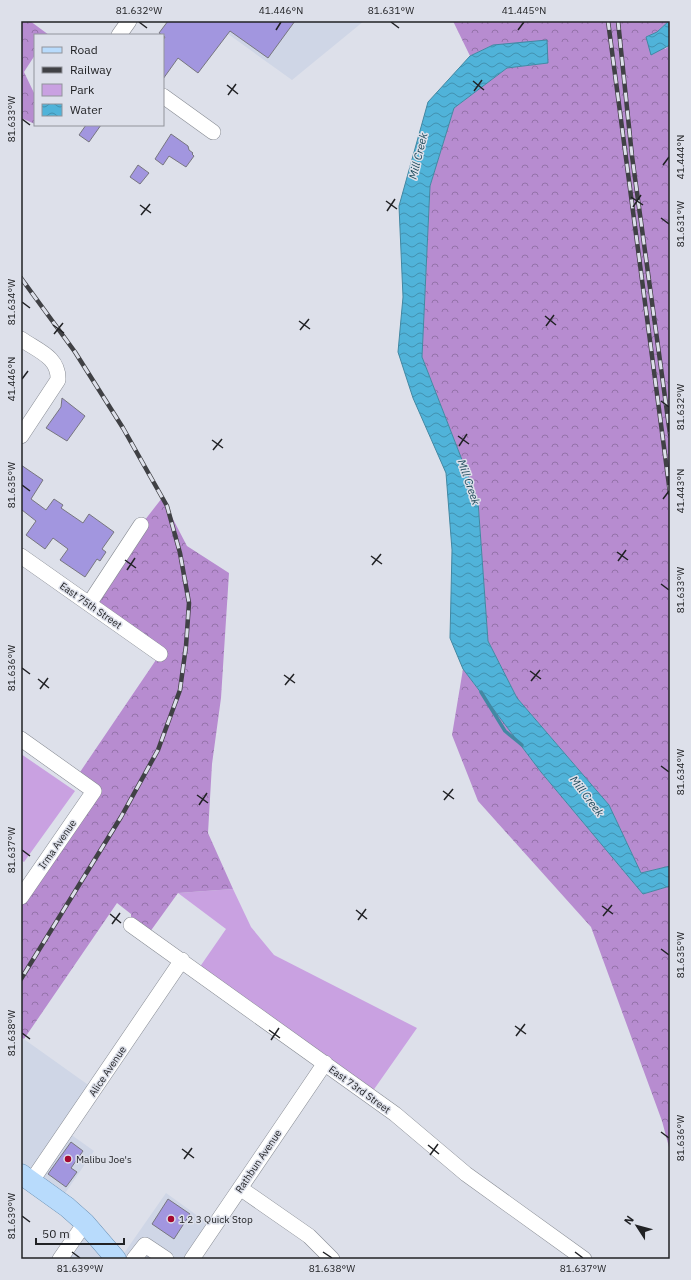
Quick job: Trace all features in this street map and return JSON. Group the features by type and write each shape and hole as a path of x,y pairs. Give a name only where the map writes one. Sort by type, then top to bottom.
{"main road":[{"path":"26,1178 67,1207 85,1224 116,1259"}],"street":[{"path":"120,34 129,21"},
{"path":"164,97 213,132"},
{"path":"21,339 54,362 58,370 58,380 21,436"},
{"path":"89,604 141,525"},
{"name":"East 75th Street","path":"21,556 160,654"},
{"name":"Irma Avenue","path":"21,739 94,791 21,897"},
{"name":"East 73rd Street","path":"131,925 182,960 395,1114 466,1174 584,1259"},
{"name":"Alice Avenue","path":"26,1178 182,960"},
{"name":"Rathbun Avenue","path":"192,1259 325,1063"},
{"path":"240,1188 308,1236 332,1259"},
{"path":"60,1259 85,1224"},
{"path":"134,1259 145,1245 166,1259"}],"shaded area":[{"path":"210,21 364,21 292,80"},
{"path":"21,1037 94,1089 66,1131 94,1151 59,1202 21,1178"},
{"path":"166,1193 213,1227 192,1259 120,1259"},
{"path":"85,1223 108,1250 102,1259 60,1259"}],"green space":[{"path":"21,21 30,21 48,34 34,34 34,57 24,72 34,93 34,124 21,118"},
{"path":"453,21 669,21 657,32 665,49 670,45 670,866 641,873 609,805 517,698 488,641 478,501 422,357 430,186 454,108 507,68 548,63 493,45 470,56"},
{"path":"162,498 187,546 229,573 221,698 212,764 208,833 233,889 178,893 147,936 131,925 131,914 117,903 24,1039 21,1037 21,897 94,791 76,778 160,654 89,604 141,525"},
{"path":"463,669 541,772 643,894 670,886 670,1151 662,1121 591,927 478,801 452,735"},
{"path":"21,754 75,791 24,862 21,860"},
{"path":"233,889 251,927 274,955 417,1028 370,1095 197,971 226,929 178,893"}],"water":[{"path":"669,21 670,45 651,55 646,37 657,32"},
{"path":"547,40 548,63 507,68 454,108 430,186 422,357 478,501 488,641 517,698 609,805 641,873 670,866 670,886 643,894 541,772 463,669 450,638 452,550 446,473 413,398 398,352 403,297 399,206 428,102 470,56 493,45"}],"building":[{"path":"168,21 295,21 268,58 230,31 198,73 178,58 164,78 165,37 164,34 159,33"},
{"path":"85,126 100,126 89,142 79,135"},
{"path":"171,134 188,146 189,150 193,153 192,154 194,156 186,167 169,156 163,165 155,159"},
{"path":"138,165 149,173 140,184 130,177"},
{"path":"62,398 85,416 67,441 46,428 61,407"},
{"path":"21,465 43,480 31,499 46,510 54,499 63,505 61,508 83,523 89,514 114,532 102,549 106,552 100,561 97,559 85,577 60,560 68,549 53,538 45,549 26,535 36,521 22,510 21,512"},
{"name":"Malibu Joe's","path":"71,1142 83,1151 71,1168 77,1172 66,1187 48,1174"},
{"name":"1 2 3 Quick Stop","path":"168,1199 190,1214 174,1239 152,1224"}],"waterway":[{"name":"Mill Creek","path":"481,692 505,731 522,745"}],"railway":[{"path":"608,21 670,493"},
{"path":"618,21 632,156 670,434"},
{"path":"21,278 75,352 123,428 167,506 180,553 189,603 186,646 180,690 158,750 121,817 21,979"}],"place":[{"name":"Malibu Joe's","path":"68,1159"},
{"name":"1 2 3 Quick Stop","path":"171,1219"}]}
